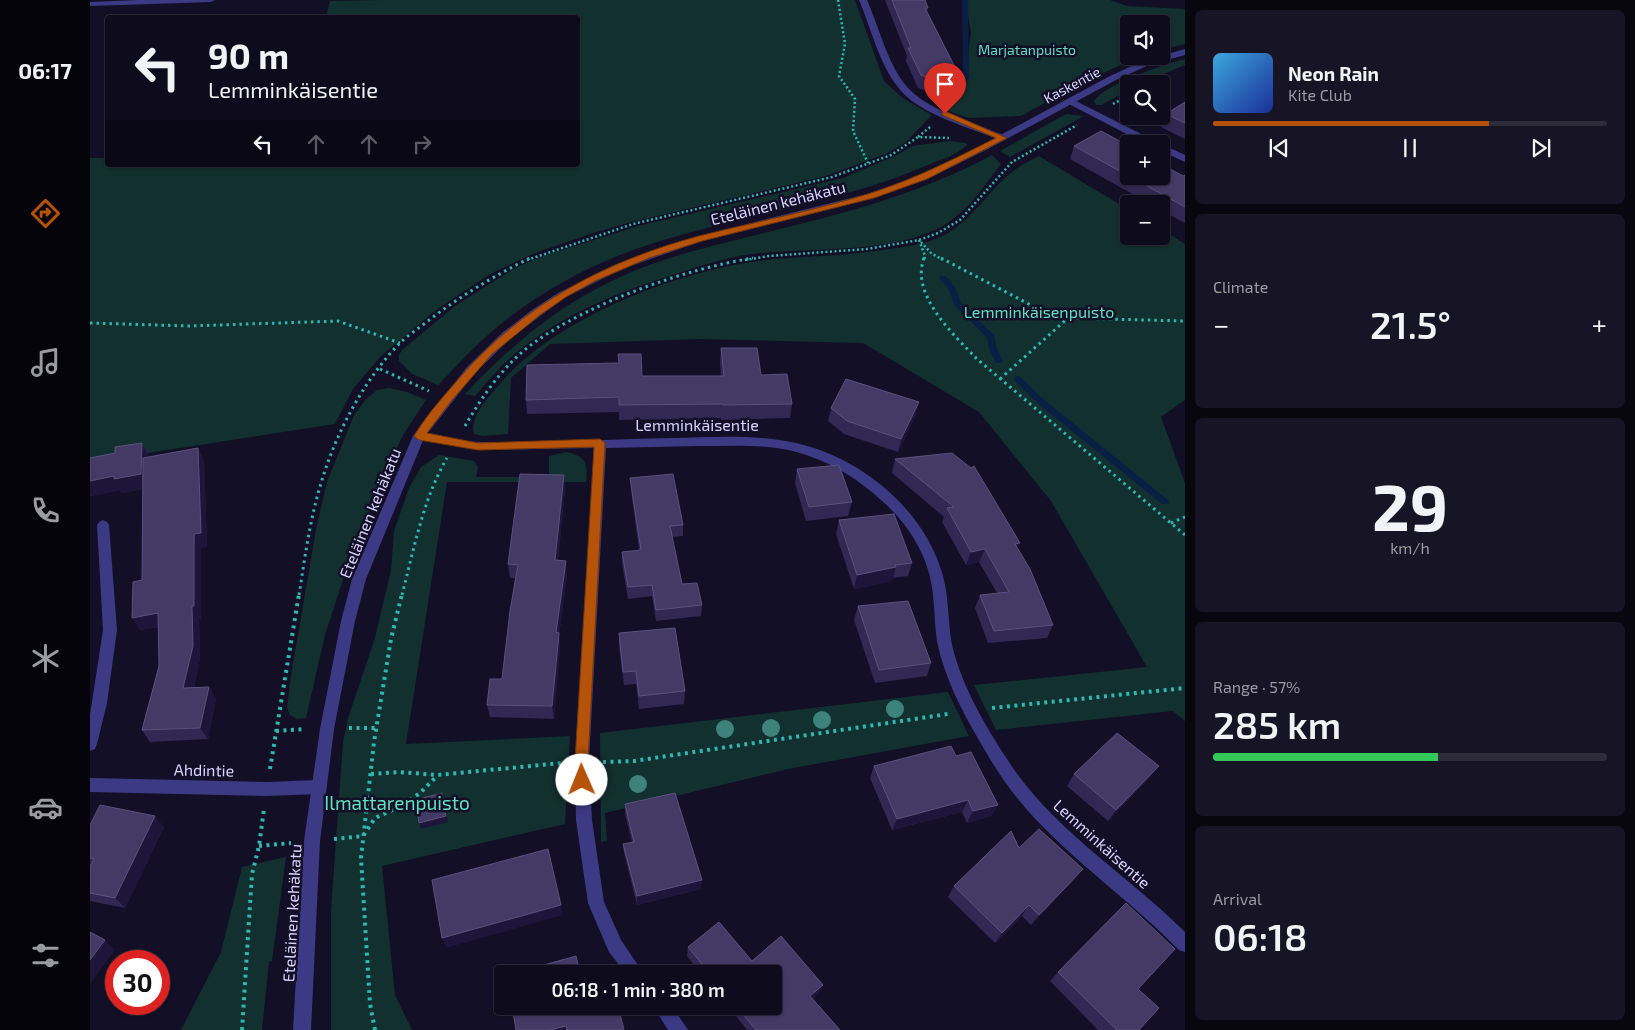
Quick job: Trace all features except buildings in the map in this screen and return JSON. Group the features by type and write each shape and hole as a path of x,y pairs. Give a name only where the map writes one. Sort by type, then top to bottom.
{"street":[{"path":"90,4 211,0"},
{"path":"863,0 890,64 905,91 916,100 945,114 1003,138"},
{"name":"Kaskentie","path":"1003,138 1070,101 1146,63 1185,52"},
{"path":"1070,101 1137,135"},
{"name":"Eteläinen kehäkatu","path":"302,1030 312,841 327,729 346,630 360,579 377,533 419,436 448,398 488,351 506,336 562,295 592,279 646,256 699,239 870,196 924,177 1003,138"},
{"path":"1170,152 1185,160"},
{"name":"Lemminkäisentie","path":"419,436 478,446 744,441 780,444 814,453 858,474 895,504 924,544 937,577 946,652 956,680 992,748 1018,788 1055,830 1160,918 1185,944"},
{"path":"600,443 582,761 584,820 596,903 615,946 629,965"},
{"path":"90,744 100,703 110,630 103,525"},
{"name":"Ahdintie","path":"90,785 267,789 318,787"},
{"path":"668,1015 679,1030"}],"path":[{"path":"838,0 845,44 838,76 855,99 854,131 868,163"},
{"path":"375,1030 370,1004 361,858 374,742 391,640 422,518 437,475 483,395 526,350 548,334 568,322 642,288 730,262 769,256 867,249 919,240 938,233 960,220 1012,162 1120,100"},
{"path":"242,1030 252,874 259,846 312,518 322,479 346,418 364,387 400,343 441,311 494,276 538,255 633,224 832,177 891,155 918,137"},
{"path":"919,240 931,253 1048,314 1068,318 1185,321"},
{"path":"919,240 925,256 920,269 924,293 950,330 977,359 1185,536"},
{"path":"1000,379 1068,318"},
{"path":"90,323 189,326 338,321 400,343"},
{"path":"380,369 448,398"},
{"path":"1171,524 1185,517"},
{"path":"371,774 399,772 437,775 582,761 613,763 634,761 971,710 1185,688"},
{"path":"364,836 376,818 401,806 420,793 437,775"}],"green space":[{"path":"855,0 884,81 904,99 932,115 906,142 888,153 826,176 593,233 535,253 490,274 436,310 381,356 353,389 335,424 90,462 90,158 105,158 105,167 580,167 580,15 326,15 330,1"},
{"name":"Marjatanpuisto","path":"965,0 1110,0 1127,6 1185,9 1185,44 1170,48 1170,15 1120,15 1121,65 1083,82 1021,116 969,118 940,108 964,83 971,32"},
{"path":"1185,59 1185,65 1161,75 1138,75 1164,65 1170,65 1170,63"},
{"path":"1120,83 1120,95 1101,105 1096,105 1094,102 1108,89"},
{"path":"1066,114 1084,116 1010,157 1000,151"},
{"path":"949,141 966,143 967,145 946,158 858,190 657,242 632,250 583,271 515,313 475,347 438,385 412,374 399,361 399,355 402,350 455,306 513,269 540,257 638,226 843,178 897,155 912,146"},
{"path":"992,155 1001,164 974,200 954,218 934,230 910,239 854,248 744,255 703,265 636,287 594,305 554,326 511,357 475,396 465,394 502,357 540,325 582,297 629,273 694,251 879,202 936,181"},
{"name":"Lemminkäisenpuisto","path":"1039,156 1120,205 1120,245 1170,245 1170,235 1185,244 1185,400 1161,417 1185,483 1185,721 1173,711 996,730 974,685 1147,667 1051,501 979,412 863,343 700,339 550,344 511,378 508,434 483,436 474,434 474,421 477,414 499,385 524,360 554,337 588,317 626,299 704,272 776,259 836,255 924,243 951,231 971,215 1006,177"},
{"path":"389,388 407,392 426,400 403,435 377,491 350,558 325,635 306,718 297,719 290,715 287,708 291,675 317,524 327,482 354,415 366,399 377,390"},
{"name":"Ilmattarenpuisto","path":"566,452 582,458 584,461 587,470 586,482 447,482 406,744 570,736 565,824 382,866 395,995 412,1030 331,1030 331,910 343,742 348,718 375,638 391,570 394,531 409,488 421,467 439,455 474,461 478,467 476,477 549,477 549,456"},
{"path":"948,692 969,736 788,769 605,813 607,841 601,842 600,733"},
{"path":"286,857 272,961 269,962 262,1030 181,1030 221,952 242,867"}],"waterway":[{"path":"946,105 966,78 965,0"},
{"path":"943,278 951,287 958,304 991,337 993,349 999,361"},
{"path":"1018,379 1039,400 1165,502"}],"route":[{"path":"582,780 600,443 478,446 419,436 488,351 536,313 562,295 592,279 646,256 699,239 870,196 924,177 1003,138 945,114"}]}
